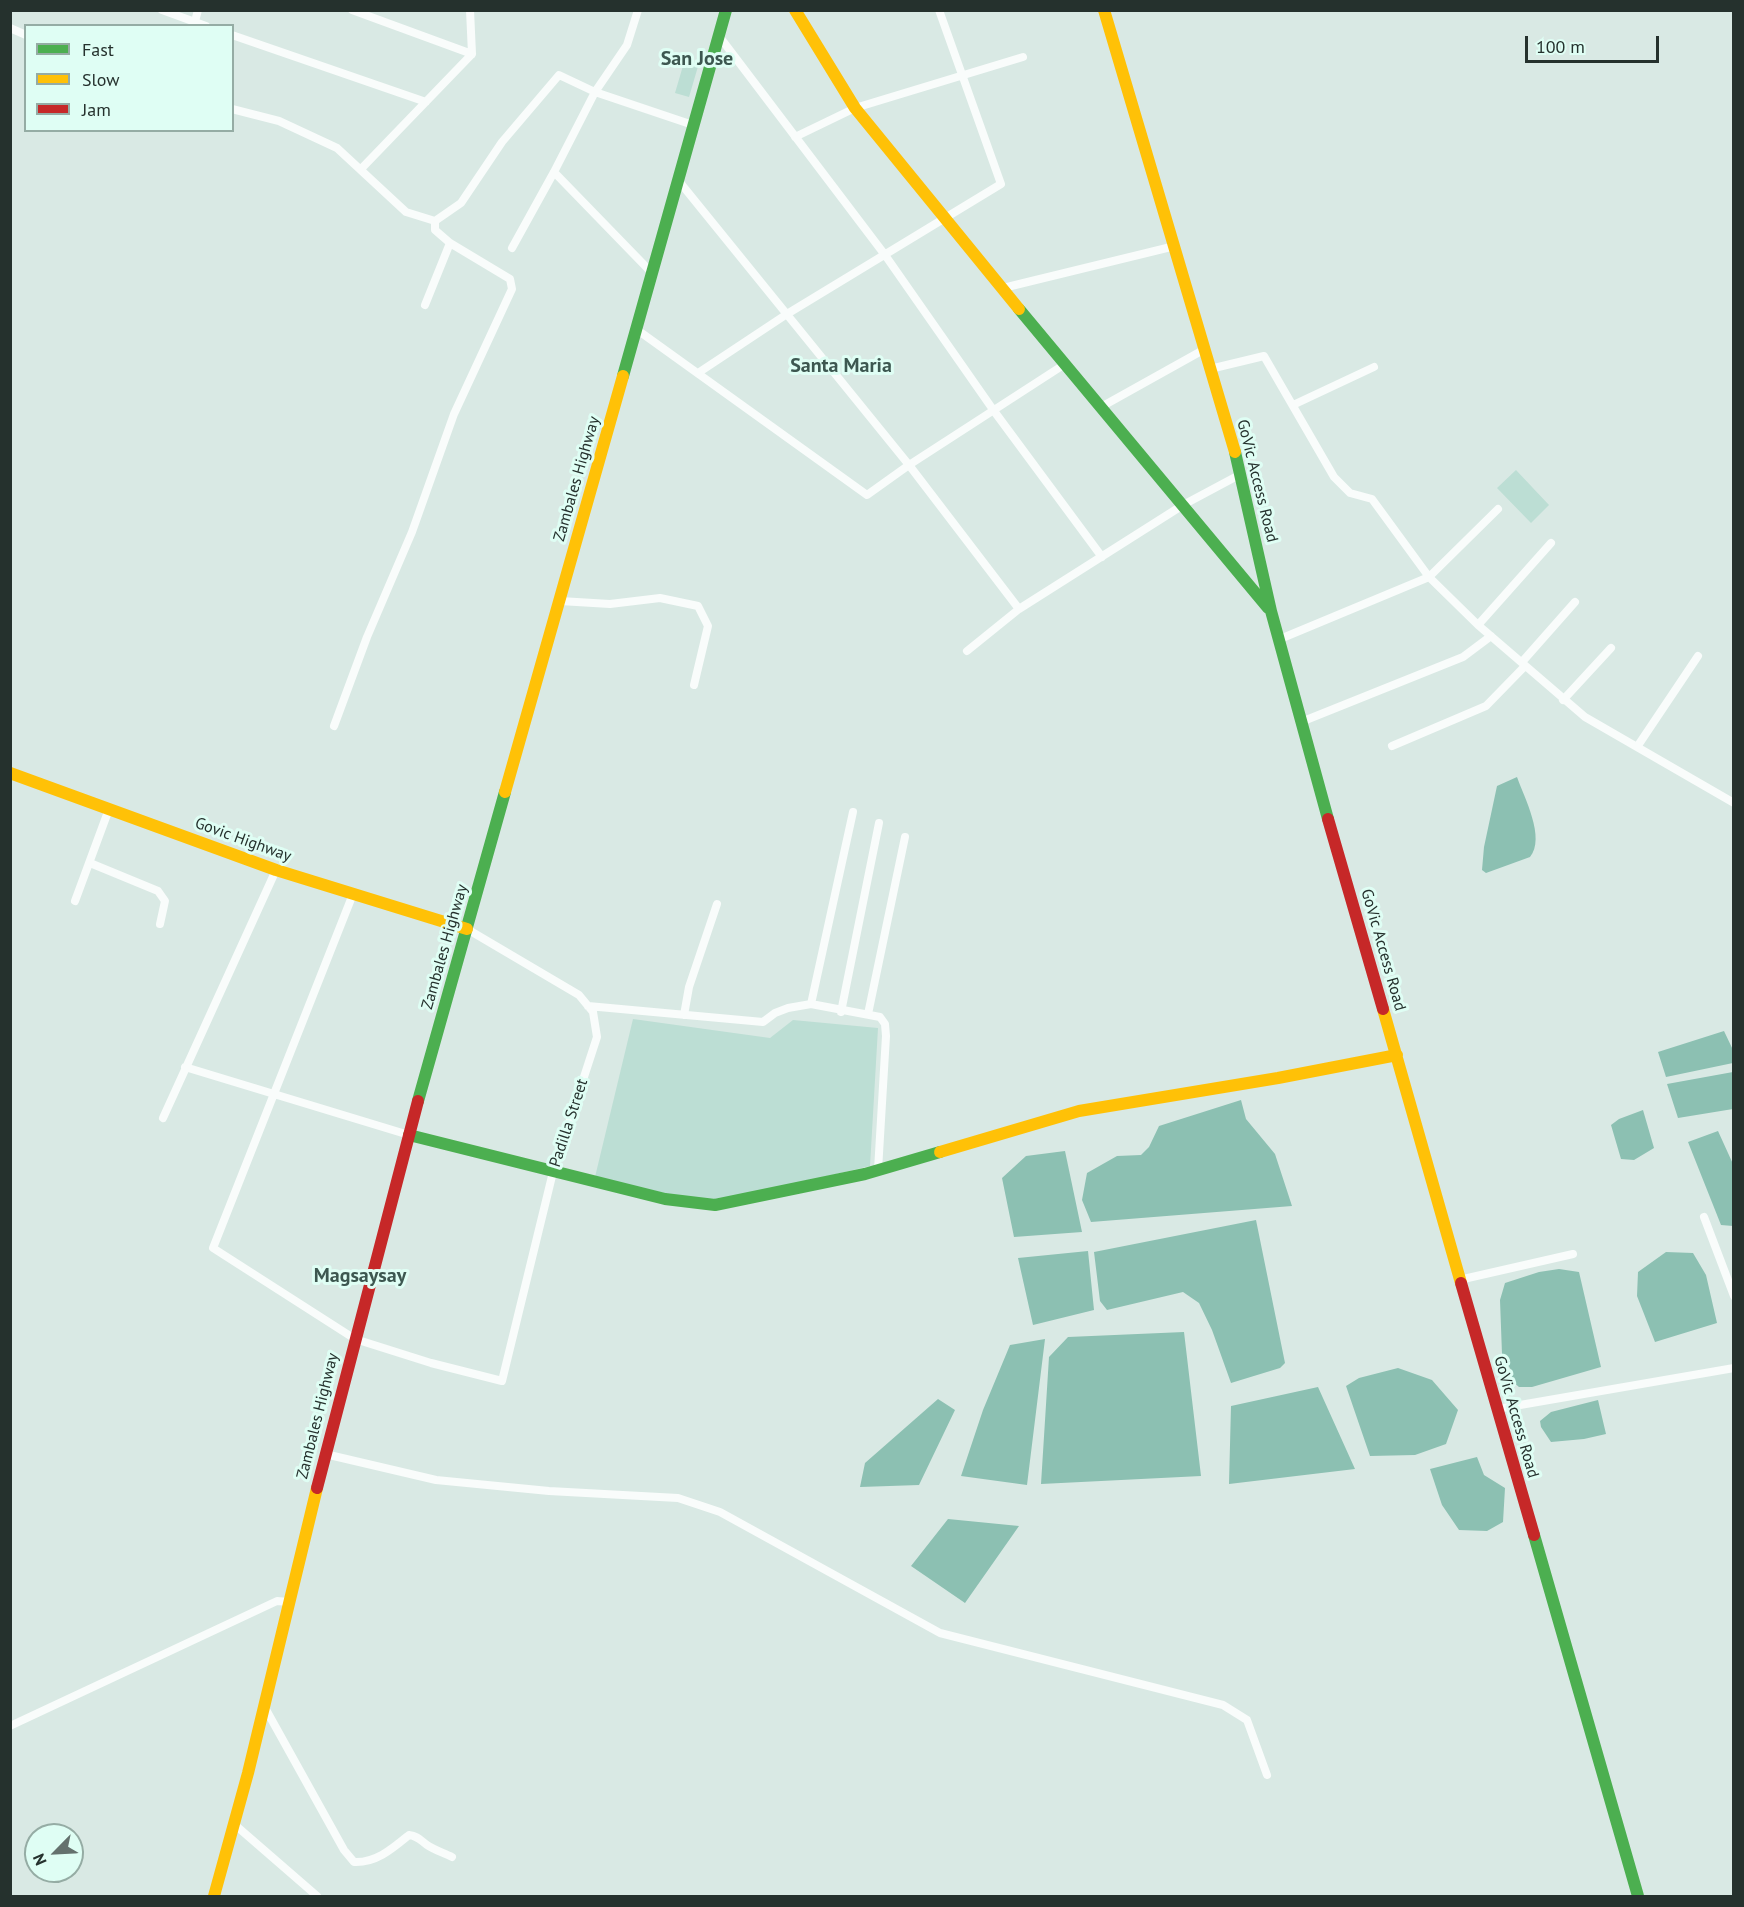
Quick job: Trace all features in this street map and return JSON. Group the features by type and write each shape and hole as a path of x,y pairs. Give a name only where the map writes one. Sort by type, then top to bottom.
{"main road":[{"name":"Zambales Highway","path":"214,1896 409,1135 726,10"},
{"path":"795,10 855,108 1271,611"},
{"name":"GoVic Access Road","path":"1104,10 1241,474 1271,611 1301,722 1638,1896"},
{"name":"Govic Highway","path":"10,773 276,870 467,929"},
{"path":"409,1135 665,1199 715,1205 878,1170 1079,1111 1278,1078 1397,1054"}],"street":[{"path":"162,10 195,23 198,10"},
{"path":"352,10 472,54"},
{"path":"361,169 472,54 470,10"},
{"path":"512,248 595,92 627,45 638,10"},
{"path":"698,373 787,314 1001,184 939,10"},
{"path":"10,28 24,34"},
{"path":"234,36 426,102"},
{"path":"719,36 885,255 994,411 1102,557"},
{"path":"795,137 855,108 1023,57"},
{"path":"435,221 461,203 502,142 559,75 595,92 693,125"},
{"path":"234,110 279,121 337,148 406,212 435,221"},
{"path":"554,172 652,273"},
{"path":"678,180 909,465 1019,609"},
{"path":"334,726 367,637 412,532 454,414 512,289 510,279 450,243 435,230 435,221"},
{"path":"425,304 450,243"},
{"path":"1003,288 1175,246"},
{"path":"636,329 867,495 909,465 1065,364"},
{"path":"1101,407 1205,349"},
{"path":"1210,369 1264,356 1334,477 1350,493 1372,499 1429,577 1478,624 1585,717 1732,800"},
{"path":"1293,405 1374,367"},
{"path":"967,651 1019,609 1183,505 1241,474"},
{"path":"1280,639 1429,577 1498,509"},
{"path":"1478,624 1551,543"},
{"path":"560,601 610,604 660,598 698,606 708,626 694,685"},
{"path":"1392,746 1486,706 1575,602"},
{"path":"1301,722 1463,657 1491,636"},
{"path":"1563,700 1611,648"},
{"path":"1637,747 1698,656"},
{"path":"75,901 109,809"},
{"path":"811,1005 853,812"},
{"path":"841,1012 879,823"},
{"path":"868,1014 906,837"},
{"path":"90,863 158,891 165,901 160,924"},
{"path":"163,1118 276,870"},
{"path":"353,894 213,1248 355,1339"},
{"path":"684,1015 689,987 717,904"},
{"path":"467,929 579,995 588,1006 763,1022 775,1013 788,1008 811,1005 880,1017 885,1024 886,1036 878,1170"},
{"name":"Padilla Street","path":"355,1339 431,1364 502,1381 553,1172 597,1037 593,1012 588,1006"},
{"path":"185,1067 409,1135"},
{"path":"1704,1217 1734,1296"},
{"path":"1460,1280 1574,1254"},
{"path":"1497,1409 1734,1368"},
{"path":"326,1454 436,1480 549,1491 678,1498 720,1512 940,1633 1041,1657 1156,1690 1223,1705 1247,1720 1267,1775"},
{"path":"10,1726 277,1601 289,1602"},
{"path":"264,1705 344,1850 354,1862 367,1863 390,1851 409,1835 419,1838 427,1846 452,1857"},
{"path":"234,1824 317,1896"}],"shaded area":[{"path":"685,59 699,63 689,97 675,93"},
{"path":"1516,470 1549,505 1531,523 1497,488"},
{"path":"1517,777 1535,829 1534,849 1530,857 1486,873 1482,870 1484,847 1497,786"},
{"path":"633,1019 770,1038 793,1020 878,1028 870,1166 710,1204 595,1177"},
{"path":"1724,1031 1733,1050 1733,1063 1666,1077 1658,1052"},
{"path":"1733,1072 1733,1109 1678,1118 1667,1084"},
{"path":"1241,1100 1246,1119 1275,1154 1292,1206 1091,1222 1082,1200 1087,1173 1117,1156 1141,1155 1149,1147 1159,1126"},
{"path":"1643,1110 1654,1148 1634,1160 1621,1159 1611,1125 1619,1119"},
{"path":"1718,1131 1733,1164 1733,1226 1721,1225 1688,1142"},
{"path":"1065,1151 1082,1232 1014,1237 1002,1178 1026,1156"},
{"path":"1256,1220 1285,1363 1280,1368 1231,1383 1212,1330 1199,1303 1183,1292 1107,1310 1100,1301 1094,1252"},
{"path":"1088,1251 1094,1310 1033,1325 1018,1258"},
{"path":"1666,1252 1693,1253 1706,1275 1717,1323 1655,1342 1637,1296 1638,1272"},
{"path":"1559,1269 1579,1272 1601,1367 1532,1387 1519,1387 1512,1381 1511,1370 1502,1354 1500,1300 1505,1283 1539,1272"},
{"path":"1184,1332 1201,1476 1041,1484 1049,1357 1068,1337"},
{"path":"1045,1339 1027,1485 961,1476 983,1410 1010,1345"},
{"path":"1398,1368 1432,1380 1458,1410 1446,1444 1415,1455 1370,1456 1346,1386 1359,1378"},
{"path":"1318,1387 1355,1469 1229,1484 1231,1406"},
{"path":"938,1399 955,1410 919,1485 860,1487 865,1463"},
{"path":"1598,1400 1606,1434 1551,1442 1541,1427 1540,1421 1551,1412"},
{"path":"1477,1457 1484,1475 1505,1488 1503,1522 1487,1531 1459,1530 1442,1505 1430,1469"},
{"path":"948,1519 1019,1526 965,1603 911,1566"}],"traffic: fast":[{"path":"623,376 726,10"},
{"path":"1019,309 1268,608"},
{"path":"1235,452 1271,611 1328,819"},
{"path":"418,1101 505,792"},
{"path":"409,1135 665,1199 715,1205 865,1174 940,1152"},
{"path":"1534,1535 1638,1896"}],"traffic: slow":[{"path":"795,10 855,108 1019,309"},
{"path":"1104,10 1235,452"},
{"path":"505,792 623,376"},
{"path":"10,773 276,870 467,929"},
{"path":"1383,1009 1461,1283"},
{"path":"940,1152 1079,1111 1278,1078 1397,1055"},
{"path":"214,1896 248,1773 317,1488"}],"traffic: jam":[{"path":"1328,819 1383,1009"},
{"path":"317,1488 418,1101"},
{"path":"1461,1283 1534,1535"}],"district":[{"name":"San Jose","path":"697,59"},
{"name":"Santa Maria","path":"841,366"},
{"name":"Magsaysay","path":"360,1276"}]}
